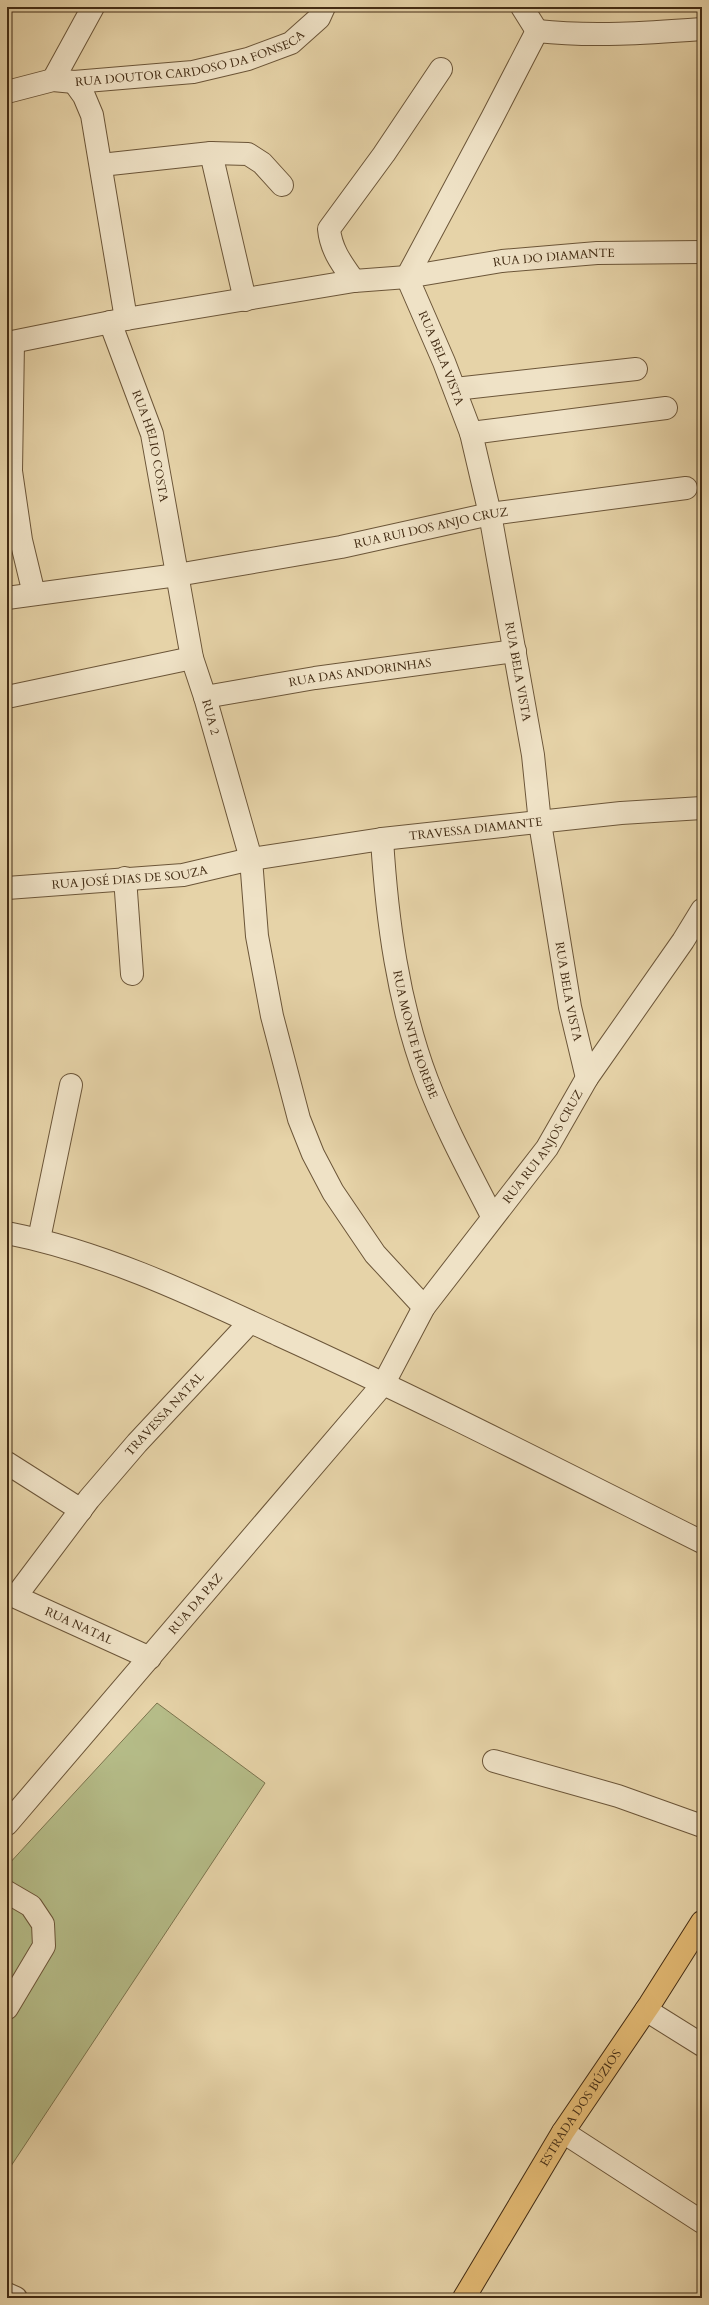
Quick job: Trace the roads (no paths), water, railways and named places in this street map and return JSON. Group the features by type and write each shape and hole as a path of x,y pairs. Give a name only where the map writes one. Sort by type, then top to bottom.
{"main road":[{"name":"ESTRADA DOS BÚZIOS","path":"464,2298 563,2132 646,2010 702,1922"}],"street":[{"path":"64,81 93,7"},
{"path":"522,7 537,30"},
{"name":"RUA DOUTOR CARDOSO DA FONSECA","path":"7,92 64,81 193,72 248,59 291,43 322,12"},
{"path":"537,30 592,35 638,34 702,29"},
{"path":"407,277 537,30"},
{"path":"354,281 336,255 330,242 329,229 384,154 442,69"},
{"name":"RUA HELIO COSTA","path":"64,81 84,96 92,115 101,165 118,320 152,434 177,575"},
{"path":"101,165 212,153 248,154 262,163 282,185"},
{"path":"212,153 244,300"},
{"name":"RUA DO DIAMANTE","path":"10,343 118,320 354,281 407,277 509,261 597,254 702,252"},
{"name":"RUA BELA VISTA","path":"407,277 455,389 471,433 490,514 533,755 540,823 570,1007 587,1078"},
{"path":"10,343 11,471 20,540 34,594"},
{"path":"455,389 636,369"},
{"path":"471,433 666,408"},
{"name":"RUA RUI DOS ANJO CRUZ","path":"7,598 177,575 341,547 490,514 686,488"},
{"name":"RUA 2","path":"177,575 192,658 205,697 251,859 258,944 272,1016 299,1119 313,1154 333,1192 376,1254 424,1307"},
{"name":"RUA DAS ANDORINHAS","path":"205,697 315,678 515,651"},
{"path":"7,697 192,658"},
{"name":"TRAVESSA DIAMANTE","path":"251,859 382,839 621,813 702,808"},
{"name":"RUA MONTE HOREBE","path":"382,839 387,910 409,1024 427,1080 456,1144 492,1216"},
{"name":"RUA JOSÉ DIAS DE SOUZA","path":"7,888 126,878 183,875 251,859"},
{"path":"126,878 132,974"},
{"name":"RUA RUI ANJOS CRUZ","path":"384,1383 424,1307 492,1216 547,1148 587,1078 683,941 702,910"},
{"path":"39,1240 70,1085"},
{"path":"7,1233 39,1240 128,1269 176,1288 384,1383 702,1542"},
{"name":"TRAVESSA NATAL","path":"11,1594 137,1443 250,1322"},
{"name":"RUA DA PAZ","path":"7,1824 384,1383"},
{"path":"7,1463 81,1510"},
{"name":"RUA NATAL","path":"11,1594 150,1658"},
{"path":"494,1762 618,1796 702,1826"},
{"path":"7,1892 31,1906 43,1924 44,1946 7,2008"},
{"path":"646,2010 702,2045"},
{"path":"563,2132 702,2222"},
{"path":"7,2294 16,2298"}]}
